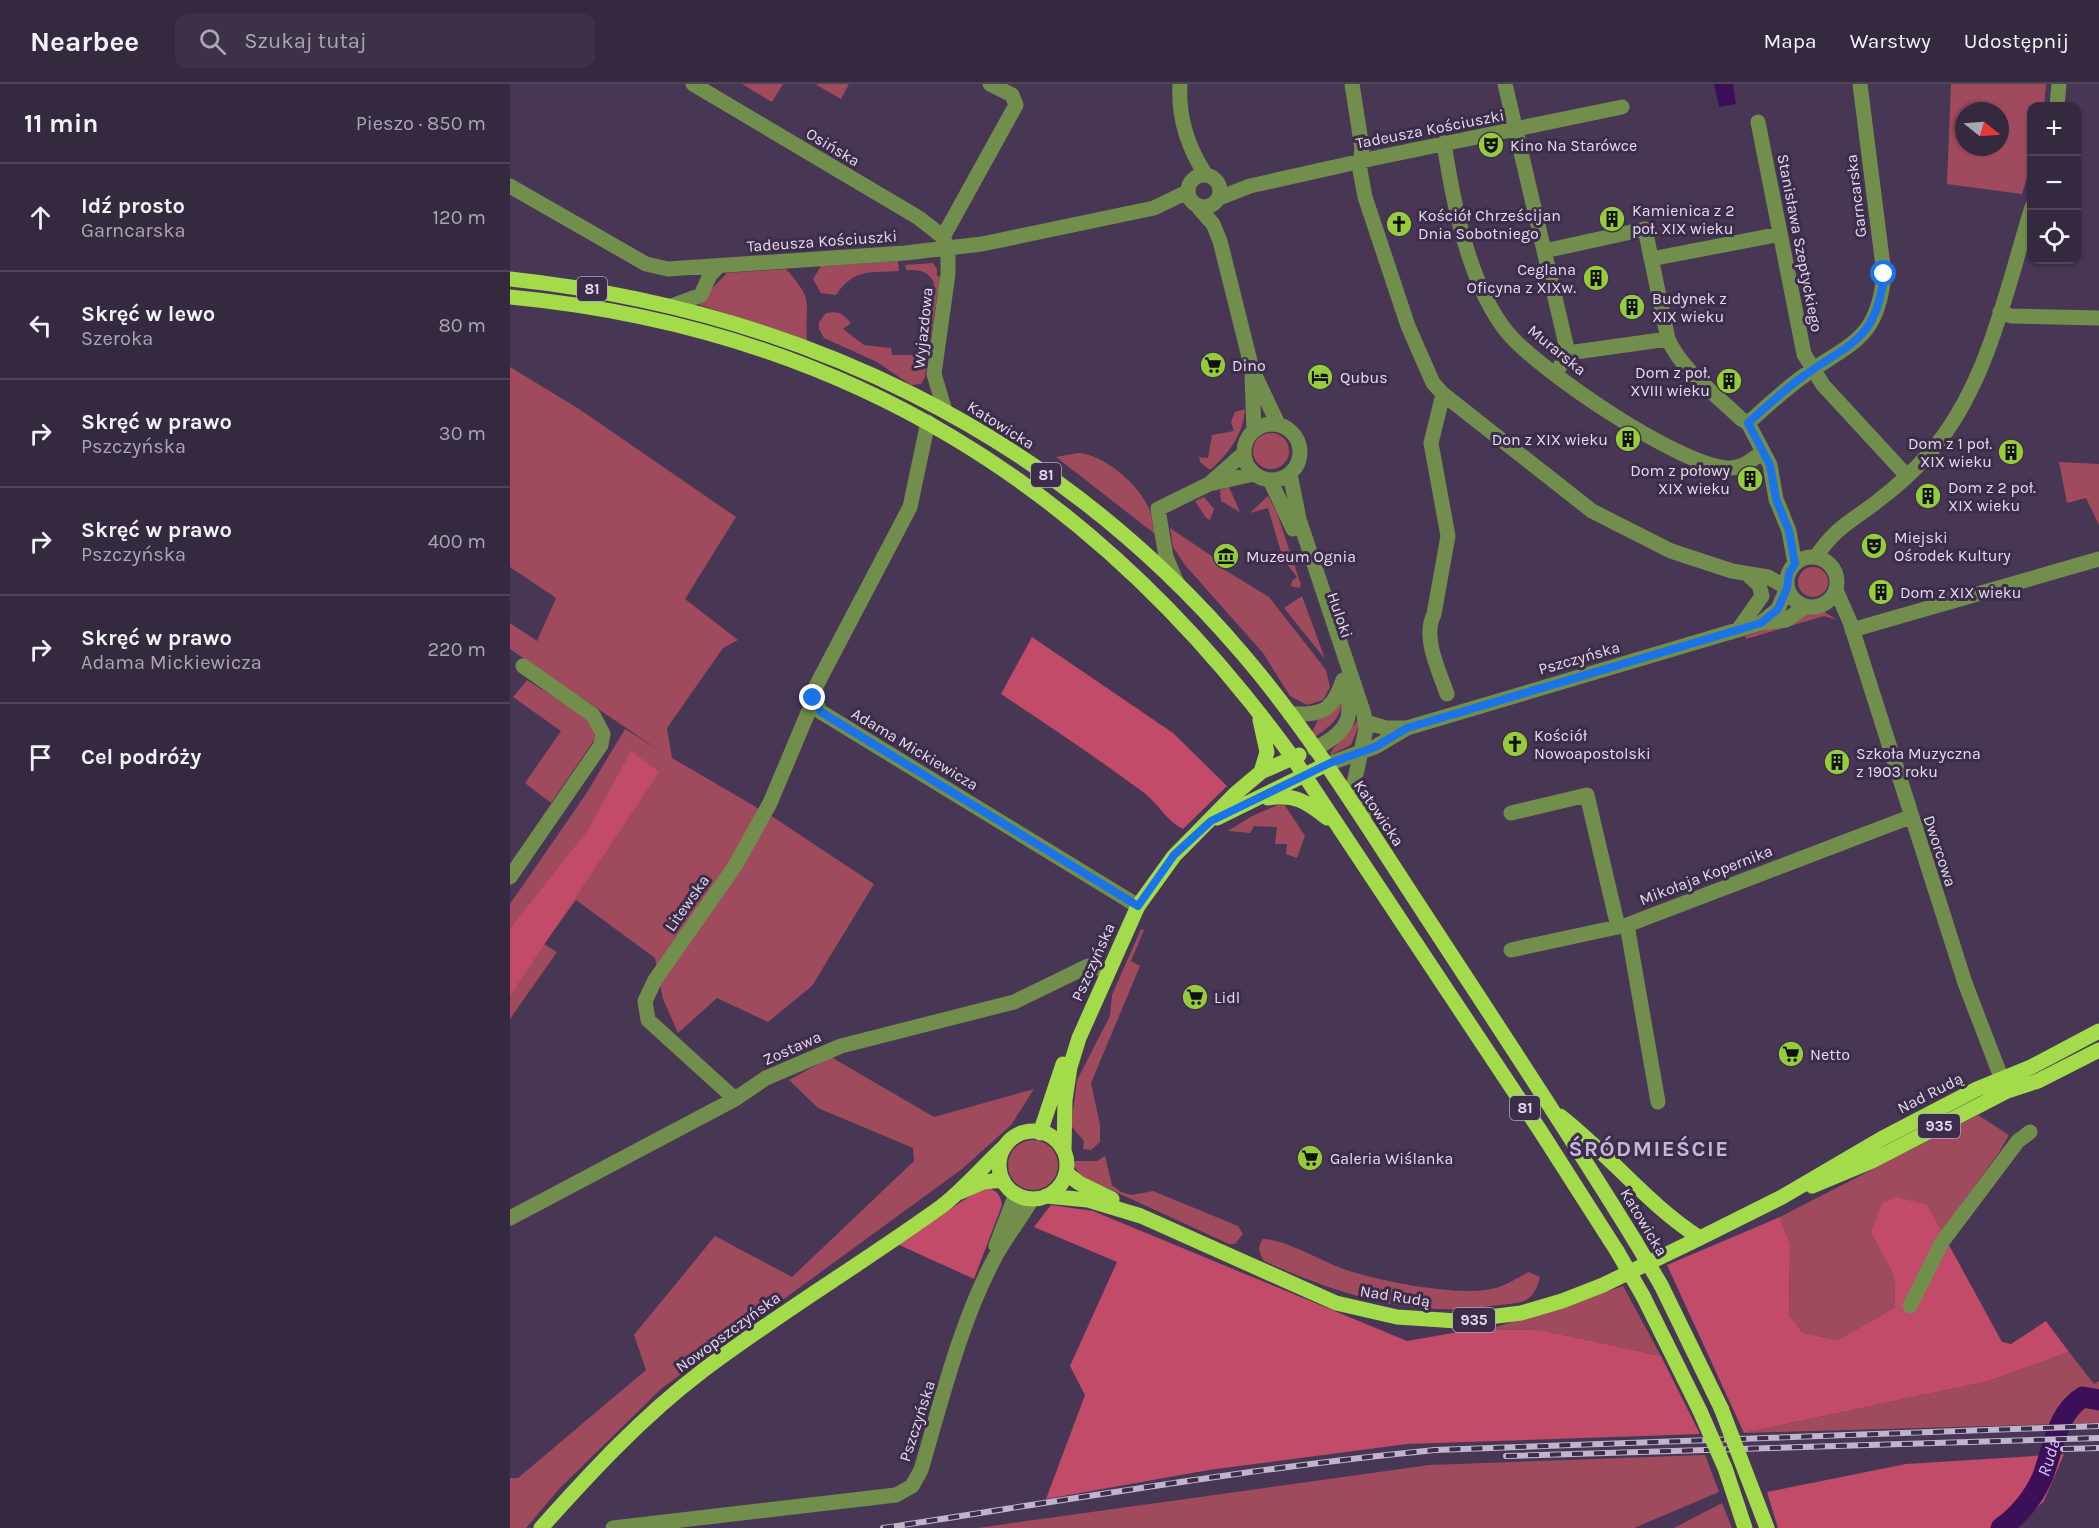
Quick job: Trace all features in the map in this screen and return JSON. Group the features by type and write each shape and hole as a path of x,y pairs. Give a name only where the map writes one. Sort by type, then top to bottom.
{"main road":[{"name":"81","path":"510,279 590,289 674,305"},
{"name":"81","path":"510,297 586,306 673,324 762,349 822,372 928,422 1005,470 1125,566 1189,628 1256,708 1293,758 1617,1251 1643,1296 1700,1411 1725,1468 1745,1528"},
{"name":"Katowicka","path":"674,305 767,332 827,354 902,388 945,411 1015,454 1090,507 1177,583 1243,655 1290,714 1368,829 1551,1108 1635,1241 1661,1285 1721,1408 1767,1528"},
{"path":"1256,708 1267,745 1261,772"},
{"name":"Pszczyńska","path":"1064,1150 1065,1100 1070,1067 1080,1038 1138,906 1174,855 1211,821 1235,794 1261,772 1314,749"},
{"name":"Pszczyńska","path":"1211,821 1325,765"},
{"path":"1253,801 1279,796 1297,798 1309,803 1339,827"},
{"name":"Nad Rudą","path":"1066,1173 1079,1183 1141,1216 1336,1303 1366,1312 1426,1320 1483,1319 1521,1313 1562,1301 1603,1285 1782,1197 1872,1161 2099,1031"},
{"name":"Pszczyńska","path":"1040,1132 1063,1064 1080,1038"},
{"name":"Nad Rudą","path":"2004,1086 2038,1081 2099,1050"},
{"path":"1551,1108 1586,1136 1674,1219 1700,1238"},
{"path":"1003,1180 1000,1162 1006,1145 1021,1133 1040,1132 1052,1137 1064,1150 1066,1173 1060,1186 1039,1197"},
{"name":"Nowopszczyńska","path":"958,1193 973,1175 1006,1145"},
{"name":"Nowopszczyńska","path":"541,1528 651,1413 700,1373 958,1193 983,1182 1003,1180"},
{"name":"935","path":"1003,1180 1016,1194 1039,1197"},
{"name":"Nad Rudą","path":"1039,1197 1088,1200 1141,1216"}],"street":[{"name":"Osińska","path":"693,84 919,219 945,243"},
{"path":"945,243 1016,105 1011,95 990,84"},
{"path":"1180,84 1181,114 1192,153 1207,188 1252,369 1278,424"},
{"path":"1352,84 1362,148 1360,179 1365,197 1393,284 1423,361 1433,383 1443,394 1592,511 1671,551 1748,575 1768,577 1787,588 1795,600 1806,606 1822,605 1831,599 1836,590 1837,576 1823,560"},
{"path":"1505,84 1568,353 1556,373"},
{"name":"Garncarska","path":"1748,423 1813,370 1849,348 1863,336 1881,300 1884,274 1860,84"},
{"path":"2057,102 2059,84"},
{"name":"Tadeusza Kościuszki","path":"1154,208 1207,188 1245,188 1444,143 1622,107"},
{"name":"Stanisława Szeptyckiego","path":"1758,122 1804,354 1823,386 1907,476"},
{"name":"Murarska","path":"1444,143 1460,222 1491,306 1508,333 1556,373 1626,425 1698,461 1727,469 1741,467 1762,453"},
{"name":"Tadeusza Kościuszki","path":"510,186 651,266 668,269 945,243 1154,208 1208,207 1207,188"},
{"path":"1197,206 1213,224 1220,241"},
{"path":"1823,560 1828,539 1907,476 1945,433 1968,394 2000,312 2030,210"},
{"path":"1544,251 1645,229 1668,339 1675,354 1741,419 1748,423 1770,465 1776,499 1789,531 1795,564 1789,573 1787,588"},
{"path":"1650,259 1780,234"},
{"name":"Wyjazdowa","path":"945,243 948,274 934,374 945,411"},
{"path":"674,305 701,295 710,275 719,266"},
{"path":"2000,312 2011,316 2099,318"},
{"path":"1568,353 1668,339"},
{"path":"1252,369 1254,430"},
{"path":"1443,394 1431,443 1448,536 1434,614 1430,624 1431,643 1447,694"},
{"path":"815,702 814,690 910,507 928,422"},
{"path":"1268,424 1278,424 1292,432 1300,448 1299,462 1290,474 1270,480 1254,474 1248,466 1244,453 1247,438 1254,430 1268,424"},
{"path":"1209,484 1244,453"},
{"path":"1177,583 1166,557 1158,509 1209,484 1254,474"},
{"name":"Huloki","path":"1290,474 1299,519 1366,722 1354,786 1368,829"},
{"name":"Huloki","path":"1270,480 1288,514 1343,680 1350,716 1335,736 1314,749"},
{"path":"1822,605 1850,624 2099,559"},
{"path":"1795,564 1823,560"},
{"path":"1738,630 1762,596 1759,585 1748,575"},
{"name":"Pszczyńska","path":"1761,623 1778,609 1787,588"},
{"name":"Dworcowa","path":"1836,590 1850,624 1965,983 2004,1086"},
{"name":"Pszczyńska","path":"1366,722 1386,728 1407,728 1761,623 1785,620 1806,606"},
{"path":"510,877 601,745 603,734 593,715 523,666"},
{"path":"1290,714 1313,714 1327,709 1336,698 1343,680"},
{"name":"Adama Mickiewicza","path":"815,702 821,712 1138,906"},
{"name":"Litewska","path":"735,1099 648,1020 645,1001 654,980 735,866 770,803 810,708 815,702"},
{"name":"Pszczyńska","path":"1325,765 1390,740 1407,728"},
{"path":"1512,813 1587,795 1623,926 1658,1102"},
{"name":"Mikołaja Kopernika","path":"1511,950 1623,926 1910,817"},
{"name":"Zostawa","path":"510,1218 735,1099 766,1078 841,1046 1014,1002 1088,966 1109,970"},
{"path":"1910,1306 1942,1242 2018,1141 2030,1132"},
{"name":"Pszczyńska","path":"613,1528 896,1495 909,1489 921,1470 963,1338 1016,1194"},
{"name":"Pszczyńska","path":"993,1261 1039,1197"}],"shaded area":[{"path":"742,84 783,84 772,102"},
{"path":"815,84 849,84 841,99"},
{"path":"1714,84 1733,84 1736,104 1719,107"},
{"path":"1951,84 2046,84 2044,102 2027,102 2027,177 2022,194 1947,184"},
{"path":"898,261 899,271 871,272 856,276 849,280 836,295 821,293 813,279 821,266"},
{"path":"933,263 937,269 937,276 940,277 925,377 921,384 911,385 877,362 824,338 819,329 819,322 826,313 837,313 843,315 851,323 843,329 864,345 891,348 892,355 924,355 934,283 926,273 906,270 905,265"},
{"path":"786,269 802,289 807,302 807,340 697,304 727,273"},
{"path":"510,367 579,409 736,517 685,599 738,640 723,648 667,728 672,758 773,817 874,884 812,986 768,1022 717,998 678,1033 663,999 655,958 576,900 544,944 557,952 510,1019 510,904 586,794 625,729 660,751 510,649 510,623 537,641 556,598 510,567"},
{"path":"1245,409 1242,427 1234,443 1210,470 1200,462 1199,457 1208,458 1212,435 1234,431 1231,422 1235,412"},
{"path":"1271,433 1283,439 1289,451 1283,463 1271,469 1259,463 1253,451 1259,439"},
{"path":"1078,453 1099,459 1130,481 1150,511 1155,534 1056,457"},
{"path":"2059,462 2099,464 2099,525 2086,498 2067,503"},
{"path":"1229,487 1240,512 1221,501 1220,490"},
{"path":"1268,496 1277,513 1301,585 1299,588 1291,586 1292,581 1297,577 1283,559 1268,508 1250,513"},
{"path":"1204,497 1214,509 1210,520 1206,518 1195,501"},
{"path":"1170,528 1216,559 1223,569 1269,597 1326,670 1330,687 1323,700 1307,705 1290,696 1263,653 1185,565 1173,547"},
{"path":"1813,567 1819,568 1827,576 1827,588 1819,596 1813,597 1807,596 1799,588 1798,582 1799,576 1807,568"},
{"path":"1302,596 1325,659 1284,608"},
{"path":"1823,611 1837,620 1824,616 1746,639 1745,636"},
{"path":"1032,637 1173,733 1227,786 1183,829 1172,822 1143,792 1001,694"},
{"path":"527,680 589,719 594,729 595,739 551,803 525,783 561,731 513,697"},
{"path":"1342,700 1337,717 1315,737 1312,732 1319,718"},
{"path":"1358,719 1361,721 1351,745 1330,755 1331,752"},
{"path":"631,751 659,772 510,996 510,929 588,830"},
{"path":"1284,804 1305,836 1297,858 1286,854 1287,844 1275,844 1277,827 1254,826 1250,833 1228,831 1252,816"},
{"path":"1141,929 1144,930 1131,961 1140,966 1091,1083 1100,1125 1100,1142 1091,1150 1083,1149 1084,1141 1071,1126 1077,1080 1110,1016 1112,995"},
{"path":"831,1057 934,1117 1034,1089 1011,1125 962,1169 662,1388 560,1488 526,1528 510,1528 510,1478 518,1478 646,1370 634,1335 715,1236 792,1277 914,1161 913,1148 818,1108 789,1080"},
{"path":"1978,1115 2009,1135 1998,1154 1941,1232 1871,1233 1894,1276 1895,1307 1838,1340 1803,1333 1789,1315 1790,1244 1780,1217"},
{"path":"1028,1140 1038,1140 1051,1147 1058,1160 1058,1170 1051,1183 1038,1190 1028,1190 1019,1186 1012,1179 1008,1170 1008,1160 1012,1151 1019,1144"},
{"path":"1105,1156 1112,1185 1121,1192 1132,1195 1153,1191 1238,1226 1243,1234 1235,1244 1229,1244 1081,1176 1073,1165 1075,1161 1097,1161"},
{"path":"986,1188 997,1193 1002,1205 974,1279 897,1244 970,1196"},
{"path":"1896,1197 1927,1205 2002,1342 2011,1344 2046,1321 2069,1352 1989,1381 1744,1433 1667,1265 1780,1217 1790,1244 1789,1315 1803,1333 1838,1340 1895,1307 1894,1276 1871,1233 1882,1203"},
{"path":"1051,1205 1093,1211 1407,1341 1475,1329 1541,1330 1661,1356 1700,1434 1407,1444 1209,1470 1046,1499 1085,1395 1070,1366 1117,1262 1034,1227"},
{"path":"1263,1239 1290,1245 1336,1266 1370,1277 1415,1286 1461,1291 1480,1290 1500,1287 1529,1272 1540,1277 1533,1294 1517,1303 1460,1309 1402,1306 1319,1284 1264,1261 1259,1250"},
{"path":"1623,1286 1661,1356 1541,1330 1490,1329"},
{"path":"2069,1352 2094,1384 2099,1381 2099,1423 1744,1433 1989,1381"},
{"path":"2064,1454 2044,1501 2015,1528 1778,1528 1767,1492 1906,1464"},
{"path":"1705,1455 1719,1492 1634,1528 977,1528 1429,1465"},
{"path":"1722,1503 1732,1528 1674,1528"}],"waterway":[{"name":"Ruda","path":"2001,1528 2014,1518 2034,1492 2042,1478 2056,1433 2067,1413 2083,1397 2099,1400"}],"railway":[{"path":"883,1528 1228,1475 1435,1450 2099,1426"},
{"path":"1506,1456 2099,1438"},
{"path":"2063,1449 2099,1448"}],"place":[{"name":"Kino Na Starówce","path":"1491,145"},
{"name":"Kamienica z 2 poł. XIX wieku","path":"1612,219"},
{"name":"Kościół Chrześcijan Dnia Sobotniego","path":"1399,224"},
{"name":"Ceglana Oficyna z XIXw.","path":"1596,278"},
{"name":"Budynek z XIX wieku","path":"1632,307"},
{"name":"Dino","path":"1213,365"},
{"name":"Qubus","path":"1320,377"},
{"name":"Dom z poł. XVIII wieku","path":"1729,381"},
{"name":"Don z XIX wieku","path":"1628,439"},
{"name":"Dom z 1 poł. XIX wieku","path":"2011,452"},
{"name":"Dom z połowy XIX wieku","path":"1750,479"},
{"name":"Dom z 2 poł. XIX wieku","path":"1928,496"},
{"name":"Miejski Ośrodek Kultury","path":"1874,546"},
{"name":"Muzeum Ognia","path":"1226,556"},
{"name":"Dom z XIX wieku","path":"1881,592"},
{"name":"Kościół Nowoapostolski","path":"1515,744"},
{"name":"Szkoła Muzyczna z 1903 roku","path":"1837,762"},
{"name":"Lidl","path":"1195,997"},
{"name":"Netto","path":"1791,1054"},
{"name":"Galeria Wiślanka","path":"1310,1158"}],"district":[{"name":"ŚRÓDMIEŚCIE","path":"1649,1149"}],"route":[{"path":"813,698 821,712 1138,906 1174,855 1211,821 1335,760 1375,747 1407,728 1761,623 1773,614 1778,609 1787,588 1789,573 1795,564 1794,553 1786,521 1776,499 1770,465 1748,423 1804,375 1849,348 1863,336 1881,300 1884,274"}]}
